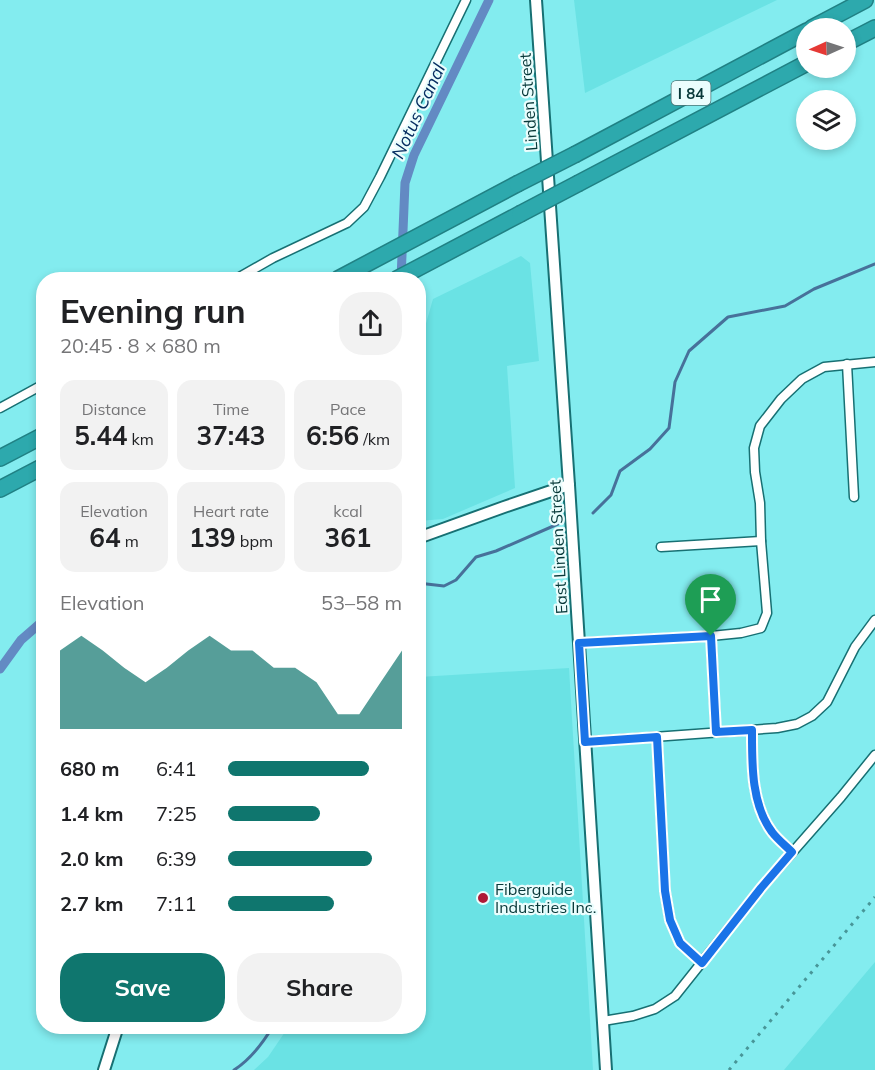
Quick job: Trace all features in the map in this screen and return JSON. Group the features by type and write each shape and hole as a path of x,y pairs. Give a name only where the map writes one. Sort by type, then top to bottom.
{"highway":[{"path":"831,18 865,0"},
{"path":"856,38 875,28"},
{"name":"I 84","path":"351,272 796,37"},
{"name":"I 84","path":"410,272 796,69"},
{"path":"0,458 36,439"},
{"path":"0,489 36,470"}],"main road":[{"name":"Linden Street","path":"536,0 550,203"},
{"name":"East Linden Street","path":"550,203 606,1070"},
{"path":"426,535 569,485"},
{"path":"104,1070 115,1034"}],"street":[{"path":"248,272 347,223 364,207 466,0"},
{"path":"579,643 711,636 761,628 767,613 754,448 760,426 781,399 802,379 824,366 875,362"},
{"path":"847,364 854,497"},
{"path":"0,408 36,388"},
{"path":"661,547 761,541"},
{"path":"585,742 777,728 796,724 812,716 827,702 855,646 875,620"},
{"path":"711,636 716,732"},
{"path":"752,730 754,780 760,810 772,832 792,852"},
{"path":"657,737 665,891 670,920 680,943 702,963"},
{"path":"603,1021 633,1016 655,1009 675,996 761,888 875,755"}],"shaded area":[{"path":"574,0 777,0 585,93"},
{"path":"521,256 530,263 539,361 507,366 515,488 443,519 426,520 426,324 433,299"},
{"path":"569,668 593,1070 254,1070 268,1057 284,1034 426,1034 426,677"},
{"path":"875,962 875,1070 784,1070"}],"waterway":[{"name":"Notus Canal","path":"401,272 405,183 414,155 489,0"},
{"path":"593,513 611,495 620,471 650,449 669,428 675,382 689,351 728,317 785,306 814,289 875,264"},
{"path":"426,584 444,586 456,580 476,557 496,551 558,524"},
{"name":"Notus Canal","path":"0,669 21,640 36,627"},
{"path":"234,1070 246,1061 268,1034"}],"railway":[{"path":"729,1070 875,897"}],"place":[{"name":"Fiberguide Industries Inc.","path":"483,898"}],"route":[{"path":"711,636 716,732 752,730 754,780 760,810 772,832 792,852 702,963 680,943 670,920 665,891 657,737 585,742 579,643 711,636"}]}
